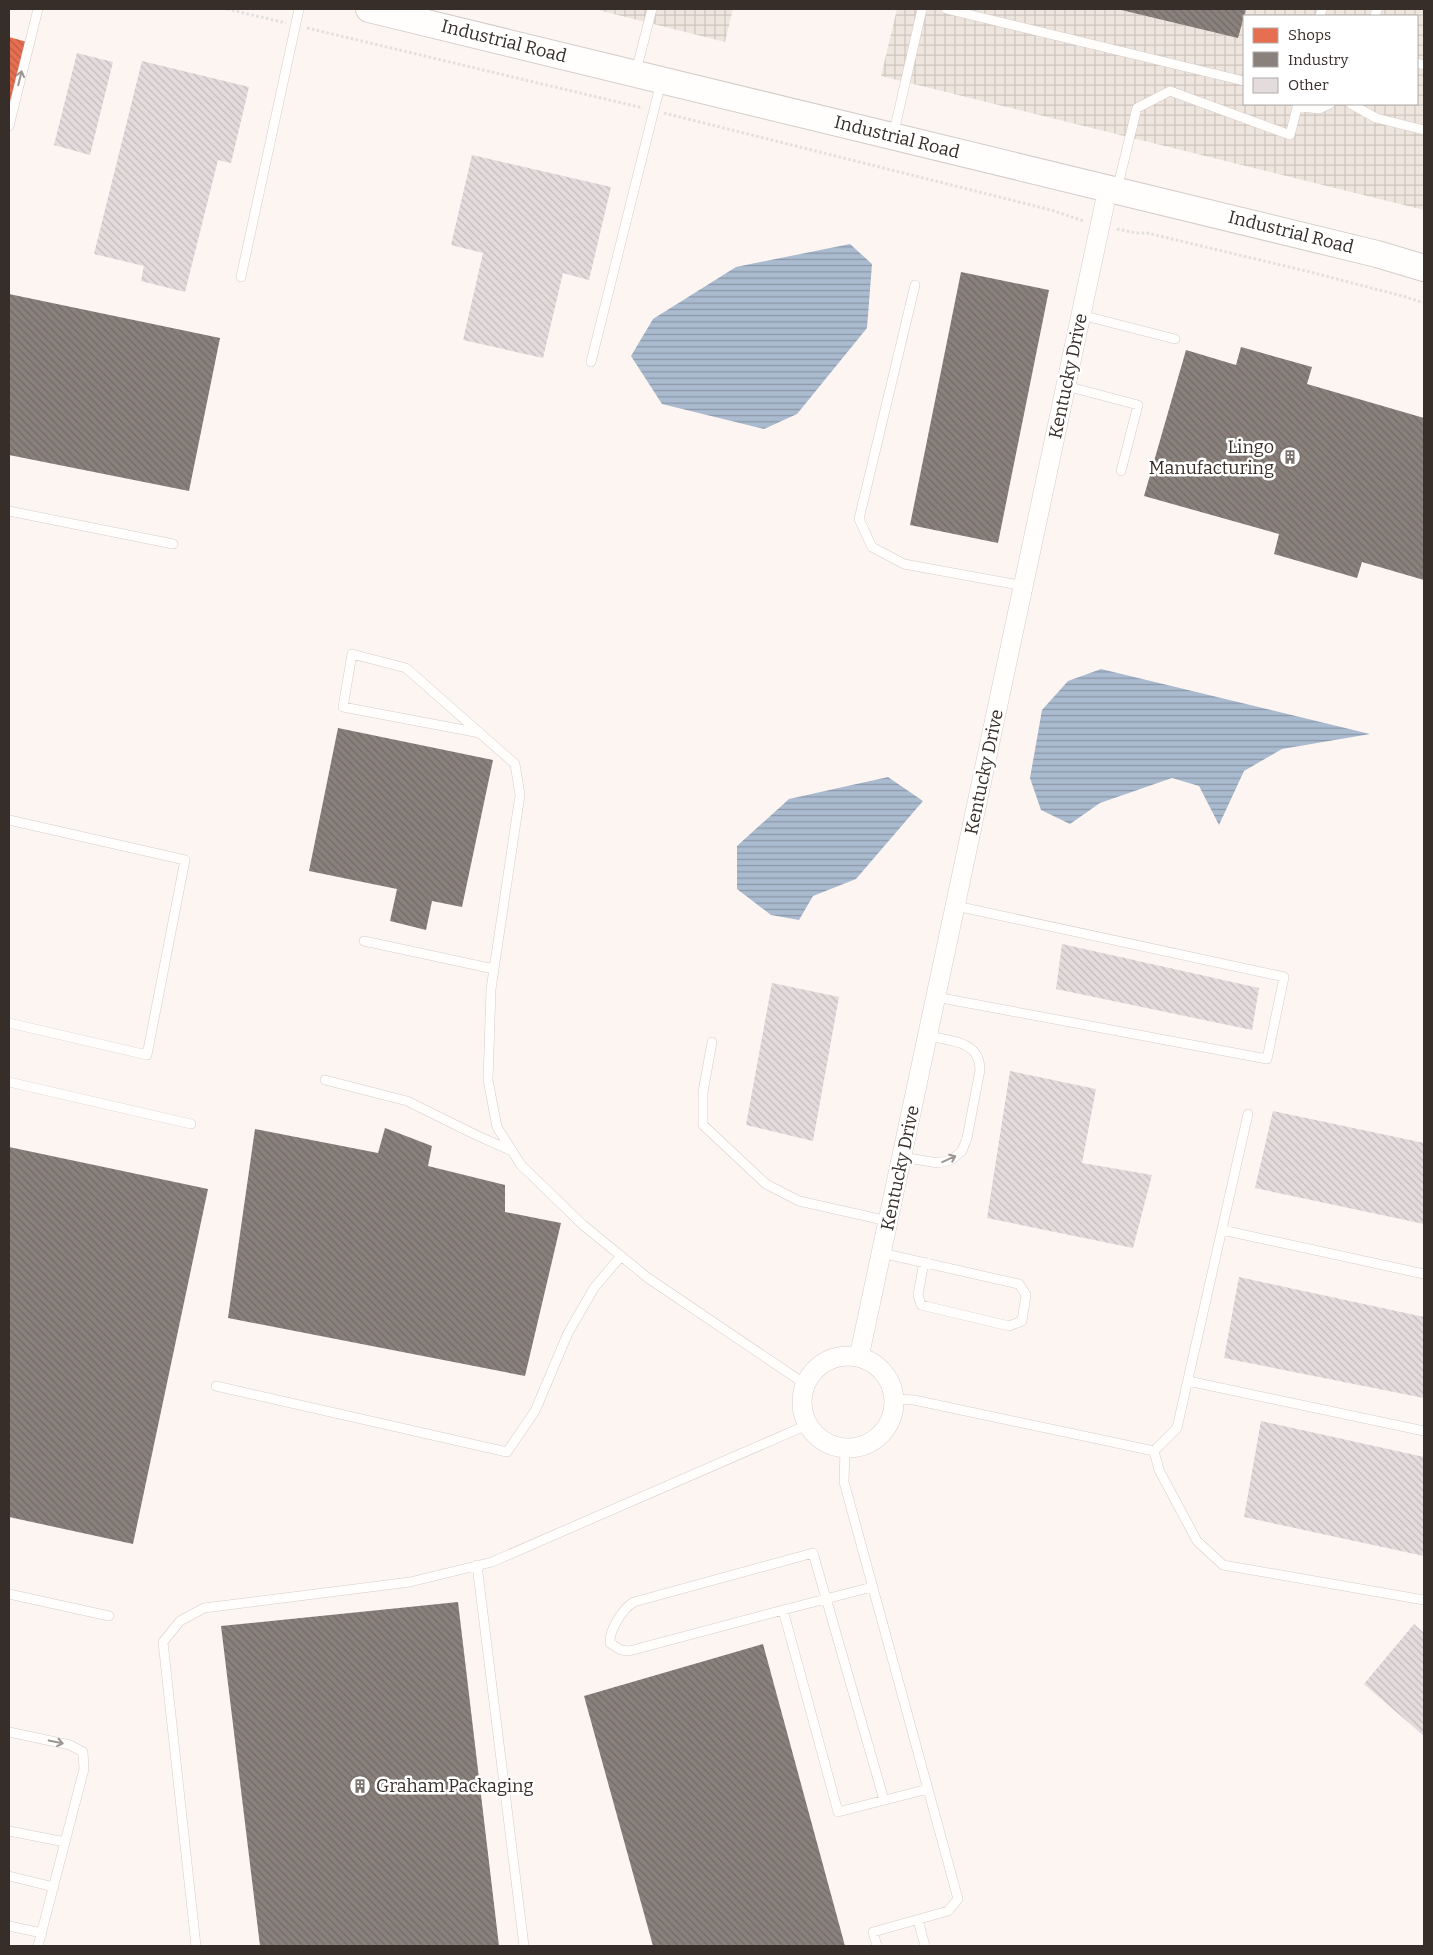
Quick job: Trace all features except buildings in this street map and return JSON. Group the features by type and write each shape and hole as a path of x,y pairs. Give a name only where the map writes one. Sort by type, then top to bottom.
{"main road":[{"name":"Industrial Road","path":"369,9 1377,254 1424,268"}],"street":[{"name":"Kentucky Drive","path":"859,1357 1081,315 1112,189"},
{"path":"842,1356 859,1357 877,1365 889,1380 895,1399 893,1415 887,1429 876,1441 861,1447 845,1449 830,1446 816,1437 807,1425 802,1412 801,1398 805,1384 813,1371 827,1360 842,1356"}],"lane":[{"path":"9,126 38,9"},
{"path":"241,277 299,9"},
{"path":"635,73 652,9"},
{"path":"893,136 922,9"},
{"path":"946,9 1243,81"},
{"path":"591,362 662,80"},
{"path":"1112,189 1137,108 1170,91 1290,135 1297,105 1320,109 1328,105"},
{"path":"1353,105 1376,118 1424,130"},
{"path":"915,285 859,519 872,547 904,564 1024,586"},
{"path":"1081,315 1175,339"},
{"path":"1066,386 1138,405 1121,471"},
{"path":"9,511 173,544"},
{"path":"480,733 343,708 352,654 406,668 480,733 515,764 520,795 491,989 488,1080 497,1127 521,1165 583,1225 648,1278 805,1384"},
{"path":"9,820 185,860 147,1055 9,1023"},
{"path":"936,997 1267,1059 1284,977 956,906"},
{"path":"364,941 494,970"},
{"path":"902,1157 938,1163 951,1160 962,1151 967,1138 980,1070 980,1060 976,1052 964,1044 928,1036"},
{"path":"712,1042 703,1092 703,1125 766,1184 799,1200 888,1221"},
{"path":"325,1080 407,1101 512,1151"},
{"path":"9,1082 191,1124"},
{"path":"1154,1451 1177,1428 1248,1114"},
{"path":"1222,1230 1424,1274"},
{"path":"881,1253 924,1262 1019,1284 1026,1295 1022,1321 1009,1326 921,1306 918,1295 924,1262"},
{"path":"216,1386 507,1452 535,1411 568,1333 594,1288 621,1256"},
{"path":"1188,1381 1424,1431"},
{"path":"895,1399 914,1400 1154,1451"},
{"path":"196,1946 163,1642 180,1621 204,1608 410,1582 492,1562 807,1425"},
{"path":"845,1449 844,1482 958,1899 948,1911 873,1932 877,1946"},
{"path":"1154,1451 1159,1470 1196,1542 1223,1566 1424,1600"},
{"path":"872,1587 826,1598 629,1651 614,1647 610,1642 610,1636 624,1611 634,1602 813,1553 826,1598 884,1800"},
{"path":"477,1565 524,1946"},
{"path":"9,1594 109,1616"},
{"path":"783,1610 838,1812 928,1789"},
{"path":"9,1732 70,1745 83,1752 84,1769 38,1946"},
{"path":"9,1830 65,1842"},
{"path":"9,1876 54,1887"},
{"path":"918,1920 925,1946"},
{"path":"9,1926 42,1933"}],"path":[{"path":"227,9 271,19"},
{"path":"318,30 630,105"},
{"path":"678,117 1051,210 1079,219"},
{"path":"1136,234 1147,233 1292,267 1424,303"}],"shaded area":[{"path":"594,9 733,9 725,42"},
{"path":"897,9 1424,9 1424,210 881,76"}],"water":[{"path":"850,244 872,264 867,328 797,414 764,429 662,404 631,356 653,319 736,267"},
{"path":"1101,669 1370,734 1282,749 1244,771 1219,825 1199,786 1172,778 1100,803 1070,824 1041,810 1030,778 1042,710 1068,681"},
{"path":"888,777 923,801 856,879 813,896 799,920 771,915 737,889 737,846 789,799"}],"place":[{"name":"Lingo Manufacturing","path":"1290,457"},
{"name":"Graham Packaging","path":"360,1786"}]}
